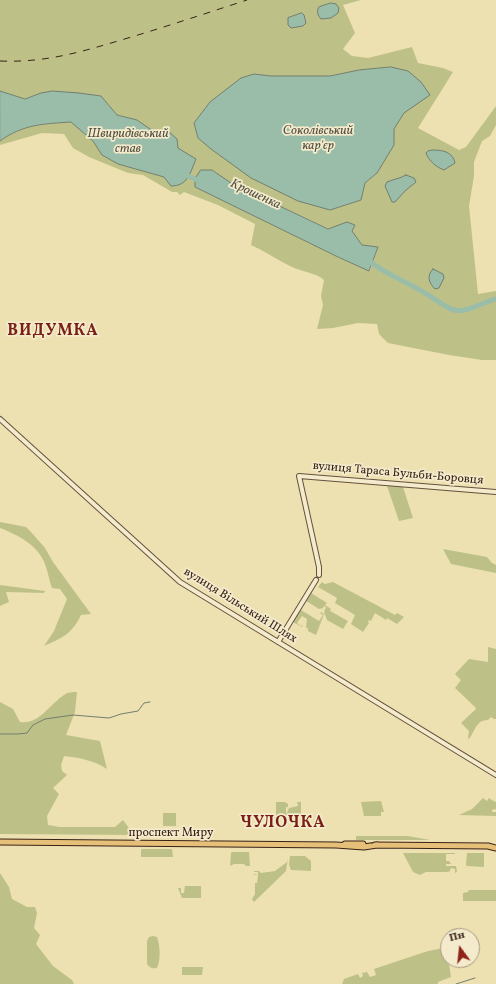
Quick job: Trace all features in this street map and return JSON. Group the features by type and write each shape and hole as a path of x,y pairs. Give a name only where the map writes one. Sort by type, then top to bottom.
{"main road":[{"name":"проспект Миру","path":"0,842 336,845 353,843 377,845 488,846 496,848"},
{"name":"проспект Миру","path":"488,846 496,844"}],"street":[{"name":"вулиця Вільський Шлях","path":"0,419 176,579 496,775"},
{"name":"вулиця Тараса Бульби-Боровця","path":"319,575 319,567 298,476 496,492"},
{"path":"278,642 316,580"}],"green space":[{"path":"0,0 361,0 343,5 355,33 343,49 352,56 368,58 412,47 418,63 443,68 453,72 418,128 459,150 466,147 496,106 496,125 490,136 482,141 474,162 474,176 469,206 478,294 496,291 496,360 482,360 449,355 388,343 379,334 377,324 358,323 333,328 317,329 323,305 321,296 324,280 316,275 290,266 251,245 255,224 218,205 184,192 180,195 177,192 172,192 143,175 128,173 89,157 73,148 64,134 42,133 0,145 0,141 17,131 26,128 43,124 72,122 93,141 102,155 118,164 164,177 178,148 137,120 117,115 101,96 41,93 25,99 0,91","holes":["391,67 404,113 394,129 393,145 377,173 365,183 361,200 330,210 198,138 194,123 210,102 254,74 271,76 330,76 359,70","212,170 231,183 329,229 347,222 355,225 352,231 362,245 378,247 370,271 338,257 195,187 195,179"]},
{"path":"387,486 403,487 413,518 399,521"},
{"path":"0,522 26,527 31,532 45,548 53,562 91,614 81,615 74,627 66,635 44,646 54,631 67,599 60,589 52,588 45,564 38,551 20,537 0,528"},
{"path":"443,549 487,557 496,565 496,573 451,564"},
{"path":"322,582 325,584 333,582 395,615 397,613 404,617 397,624 387,618 386,620 375,613 371,621 369,620 369,623 363,632 351,624 355,615 335,603 337,598 318,587"},
{"path":"0,585 45,591 44,593 6,592 9,602 0,606"},
{"path":"311,593 327,603 325,605 331,609 330,611 348,621 343,629 327,620 324,612 326,607 324,606 323,608 319,609 306,601"},
{"path":"301,610 319,621 323,615 320,613 321,612 324,614 316,635 308,631 306,627 307,619 302,616 297,623 301,626 303,625 302,627 293,622"},
{"path":"488,647 496,649 496,719 491,717 488,720 484,720 478,724 469,739 469,731 461,723 476,709 455,688 461,680 455,674 469,659 488,662"},
{"path":"70,692 77,692 75,712 66,735 100,741 107,769 92,761 64,756 61,765 62,771 67,775 53,788 59,794 47,816 48,825 60,827 115,827 123,820 134,835 0,834 0,702 13,709 20,722 27,722 39,717 66,694"},
{"path":"483,798 487,801 489,798 495,802 496,801 496,809 492,810 492,812 496,812 496,816 459,815 472,809"},
{"path":"381,801 384,812 381,812 381,816 364,816 361,802"},
{"path":"276,802 285,802 288,804 288,807 286,807 286,815 289,808 298,806 297,802 301,802 301,814 312,816 276,816"},
{"path":"163,813 176,813 176,826 163,826"},
{"path":"356,836 408,836 430,840 356,840"},
{"path":"142,849 172,849 173,857 141,857"},
{"path":"232,852 249,852 250,866 246,866 244,864 234,864 230,866"},
{"path":"403,853 455,853 446,854 446,861 449,861 451,864 446,864 446,866 456,866 457,872 455,873 455,869 451,868 448,872 426,872 420,875 413,872"},
{"path":"467,853 484,853 484,867 467,866"},
{"path":"290,856 305,856 311,861 311,871 291,870 289,865"},
{"path":"288,858 286,871 254,902 252,899 255,894 255,883 257,883 258,872 254,871 259,871 261,873 275,871 287,862"},
{"path":"0,873 9,887 12,899 27,907 35,907 37,913 34,928 40,935 36,944 53,966 72,980 74,984 0,984"},
{"path":"185,886 201,886 201,898 182,898 178,888 181,888 181,893 184,893"},
{"path":"469,890 496,890 496,901 463,901 463,893 468,892"},
{"path":"149,937 157,937 160,952 157,968 150,967 147,964 147,941"},
{"path":"440,949 440,968 450,968 451,977 438,982 438,984 342,984 344,979 358,974 360,978 363,976 362,973 367,972 370,977 376,975 374,969 428,951"},
{"path":"182,967 203,967 202,975 182,975"}],"water":[{"path":"331,3 336,4 339,8 338,13 331,18 321,19 318,13 319,7"},
{"path":"302,13 306,23 303,26 291,28 288,25 288,18"},
{"name":"Соколівський кар'єр","path":"391,67 408,71 421,82 430,95 404,113 394,129 394,145 377,173 365,183 361,200 330,210 298,201 251,178 198,138 194,123 210,102 241,78 254,74 271,76 330,76 359,70"},
{"name":"Швиридівський став","path":"0,91 25,99 41,93 52,91 101,96 117,115 137,120 156,133 168,131 177,139 178,148 196,159 188,178 181,184 171,186 164,177 118,164 102,155 93,141 71,122 43,124 25,128 0,141"},
{"path":"433,150 447,152 452,156 455,163 444,170 438,167 431,161 426,153"},
{"path":"201,170 212,170 231,183 328,229 347,222 355,225 352,231 362,245 378,247 369,271 195,187 195,179"},
{"path":"406,175 414,178 416,182 395,202 392,202 385,186 387,182"},
{"path":"433,269 443,274 444,278 439,288 435,289 429,279"}],"waterway":[{"name":"Крошенка","path":"183,174 200,181"},
{"name":"Крошенка","path":"368,260 450,309 459,311 470,309 496,299"},
{"path":"0,734 27,733 33,725 45,719 73,715 109,718 138,711 144,703 150,702"},
{"path":"456,984 475,978"}],"railway":[{"path":"0,61 34,60 81,52 247,0"}],"district":[{"name":"ВИДУМКА","path":"53,332"},
{"name":"ЧУЛОЧКА","path":"283,824"}]}
